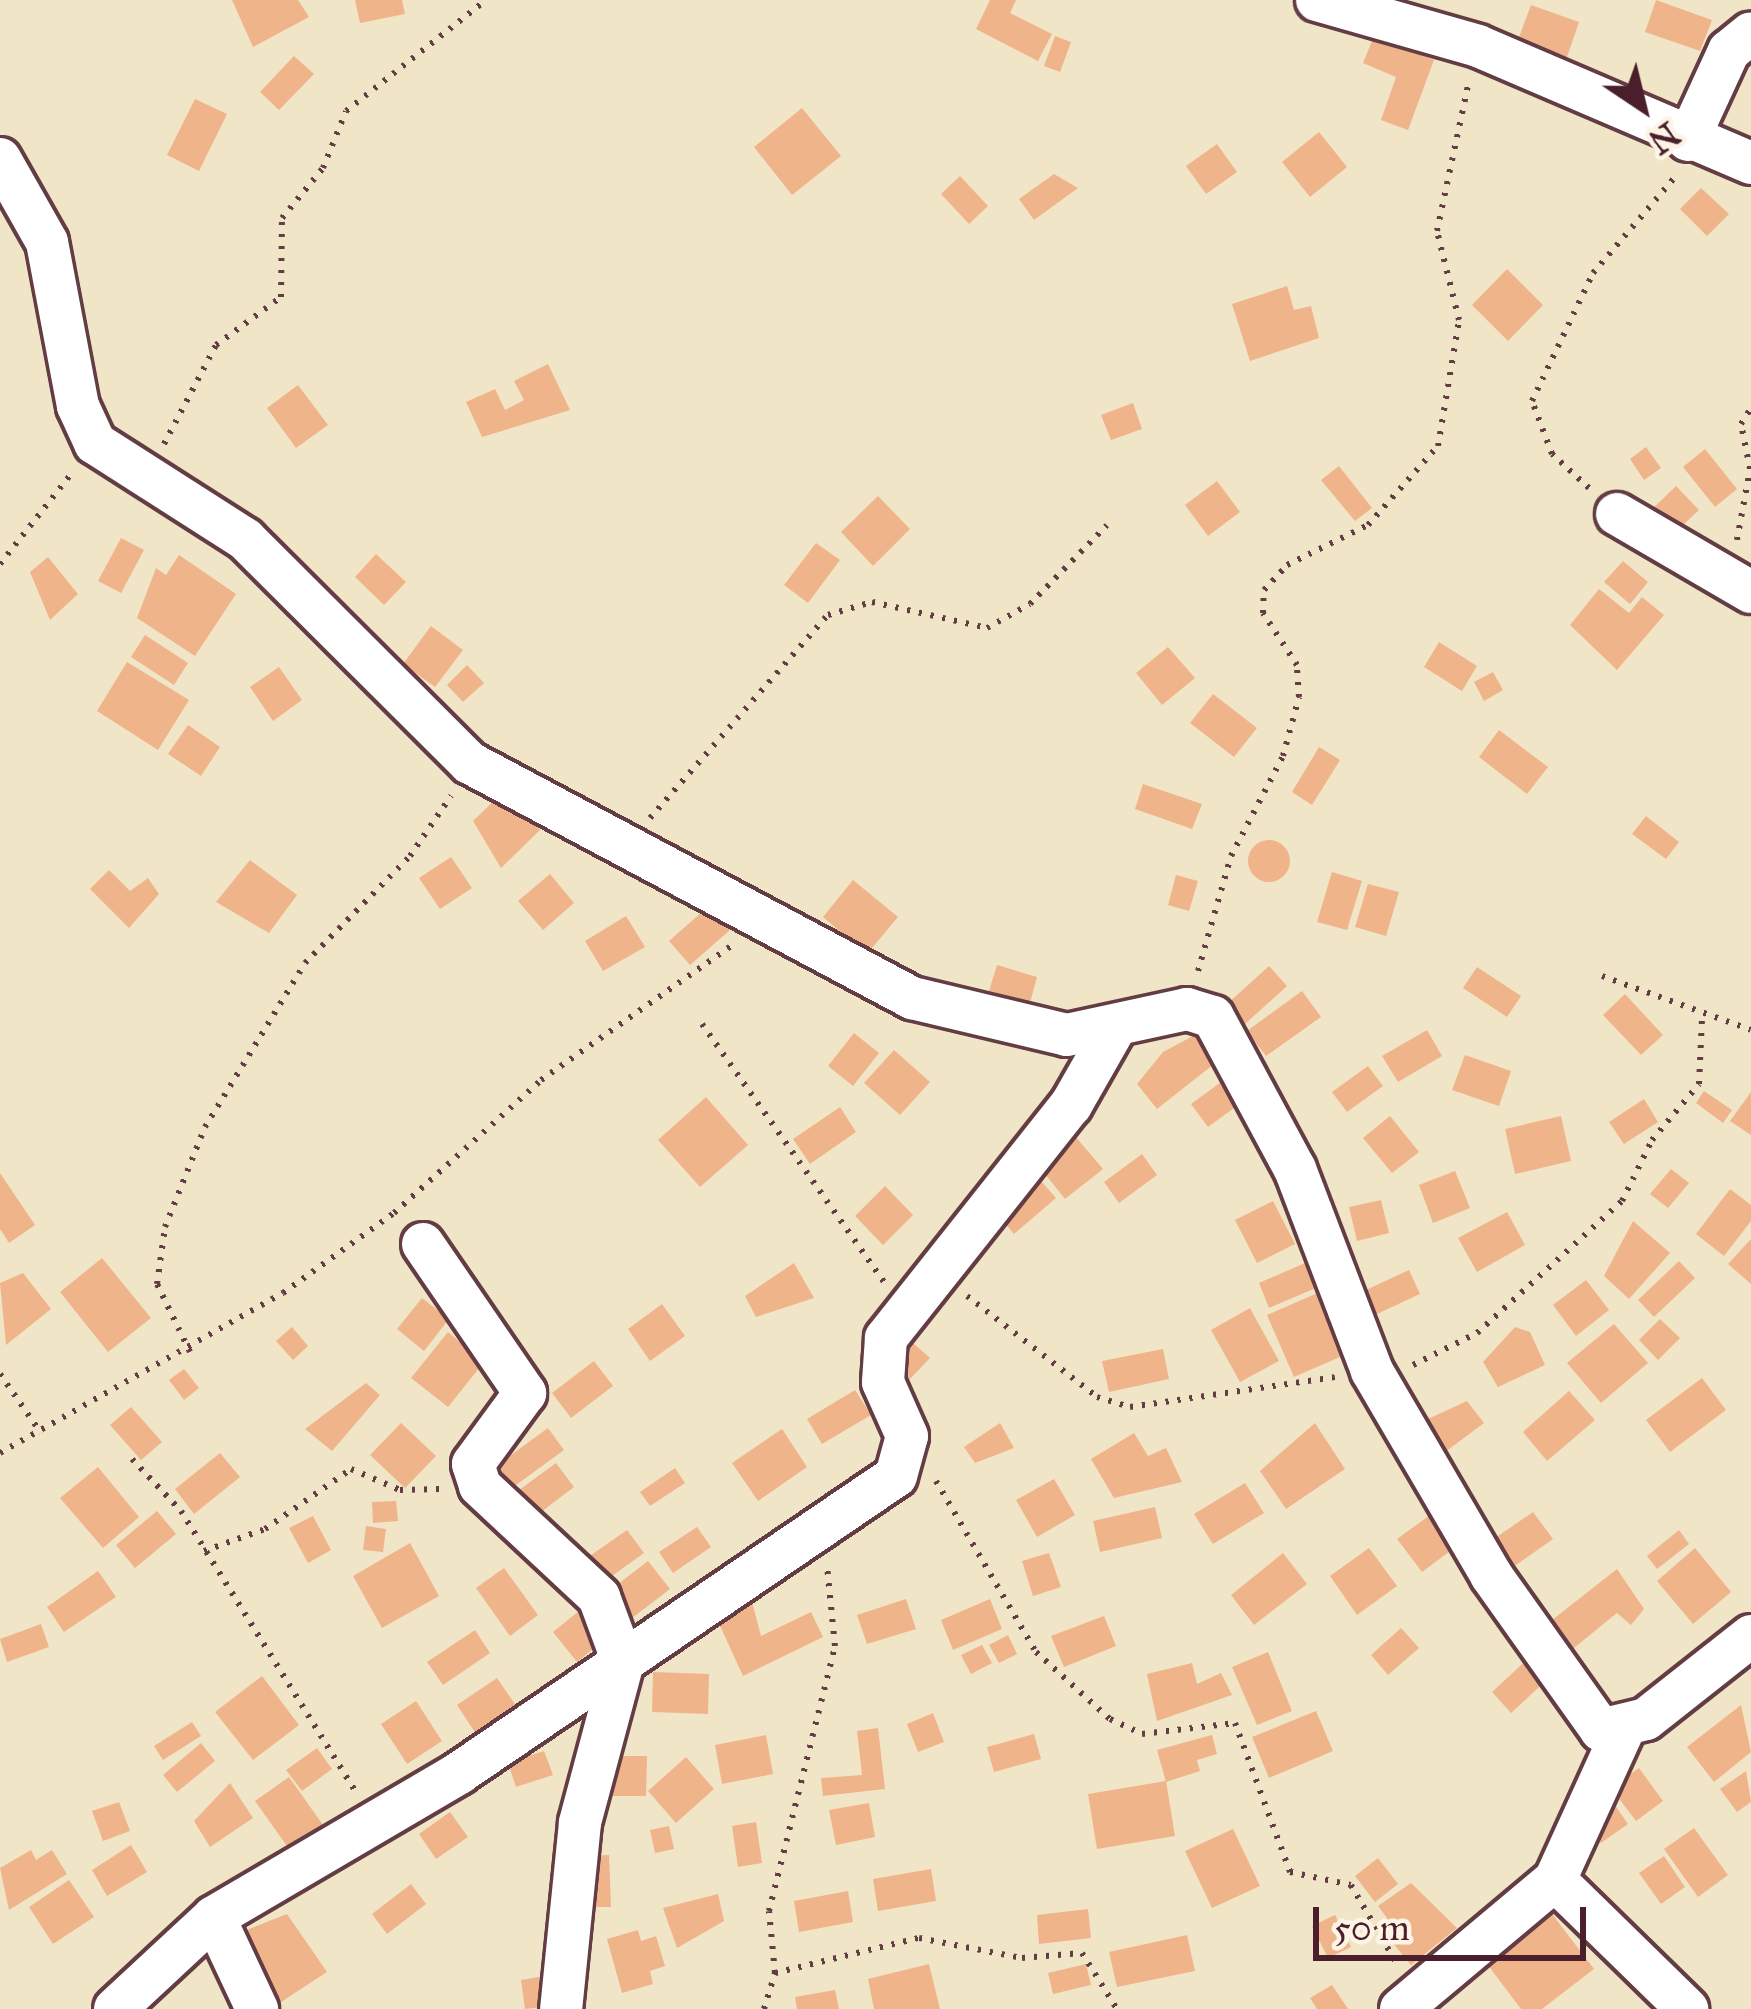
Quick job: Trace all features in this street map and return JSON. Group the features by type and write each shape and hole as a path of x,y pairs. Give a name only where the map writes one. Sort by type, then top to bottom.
{"street":[{"path":"1317,0 1478,46 1688,140 1751,163"},
{"path":"1688,140 1730,51 1751,33"},
{"path":"0,159 47,242 78,406 95,442 245,538 470,763 912,998 1040,1033 1112,1033 1186,1009 1213,1017 1239,1051 1372,1371 1586,1716 1622,1733"},
{"path":"1617,514 1746,588"},
{"path":"115,2009 214,1917 376,1825 623,1662 820,1522 896,1476 907,1436 881,1363 914,1296 1072,1105 1112,1033"},
{"path":"423,1244 525,1394 473,1463 480,1486 599,1598 623,1662 580,1823 561,2009"},
{"path":"1410,2003 1556,1880 1622,1733 1751,1636"},
{"path":"1556,1880 1687,2009"},
{"path":"214,1917 257,2009"}],"path":[{"path":"153,482 172,419 215,345 281,297 282,218 323,168 346,111 486,0"},
{"path":"1186,1009 1231,856 1283,756 1299,697 1297,665 1263,613 1264,590 1287,566 1368,525 1438,446 1459,320 1437,231 1478,46"},
{"path":"1617,514 1552,454 1532,401 1594,273 1666,198 1688,140"},
{"path":"1746,588 1734,554 1750,469 1741,424 1751,408"},
{"path":"0,564 95,442"},
{"path":"624,844 828,615 872,602 987,628 1030,604 1107,525"},
{"path":"190,1352 157,1284 165,1227 205,1127 305,963 410,856 470,763"},
{"path":"0,1453 190,1352 394,1214 541,1081 710,967 763,916"},
{"path":"1602,976 1702,1018 1751,1030"},
{"path":"702,1024 914,1296 978,1300 1097,1396 1130,1407 1372,1371 1451,1353 1602,1223 1699,1084 1702,1018"},
{"path":"0,1374 41,1432"},
{"path":"907,1436 1049,1667 1142,1734 1235,1723 1290,1872 1351,1885 1410,2003"},
{"path":"132,1459 204,1551 376,1825"},
{"path":"204,1551 265,1529 351,1468 411,1492 480,1486"},
{"path":"761,2009 775,1972 769,1911 835,1646 820,1522"},
{"path":"775,1972 919,1938 1022,1958 1082,1953 1118,2009"}],"building":[{"path":"232,0 298,0 309,17 253,47"},
{"path":"355,0 402,0 405,14 360,23"},
{"path":"990,0 1016,0 1010,13 1052,34 1038,61 976,29"},
{"path":"1656,0 1712,20 1700,51 1645,32"},
{"path":"1531,5 1579,22 1567,57 1518,40"},
{"path":"1055,36 1071,42 1060,72 1044,66"},
{"path":"1374,36 1434,60 1408,130 1381,120 1396,77 1363,63"},
{"path":"294,56 314,74 279,110 260,92"},
{"path":"195,99 227,114 199,171 167,155"},
{"path":"802,108 841,156 792,195 754,147"},
{"path":"1319,132 1347,167 1310,197 1282,162"},
{"path":"1217,144 1237,172 1206,194 1186,166"},
{"path":"1054,174 1078,188 1034,220 1019,199"},
{"path":"960,176 988,206 969,224 941,194"},
{"path":"1701,188 1729,214 1707,236 1680,209"},
{"path":"1507,269 1543,305 1508,341 1472,305"},
{"path":"1287,286 1294,310 1311,306 1319,338 1250,361 1232,304"},
{"path":"548,364 570,410 482,437 466,402 495,389 505,410 524,400 514,381"},
{"path":"298,385 328,425 296,448 267,408"},
{"path":"1133,403 1142,429 1111,440 1101,415"},
{"path":"1646,447 1661,468 1644,480 1630,459"},
{"path":"1705,449 1737,489 1715,507 1683,467"},
{"path":"1339,466 1372,508 1355,521 1321,480"},
{"path":"1217,481 1240,512 1208,536 1185,505"},
{"path":"1676,486 1699,510 1668,539 1645,516"},
{"path":"878,496 910,529 873,566 841,532"},
{"path":"121,538 144,550 121,593 98,581"},
{"path":"816,543 840,560 808,603 784,585"},
{"path":"376,554 406,582 384,605 355,577"},
{"path":"179,555 236,594 195,656 137,618 156,568 166,575"},
{"path":"48,557 78,594 50,620 30,572"},
{"path":"1623,561 1648,582 1630,604 1604,582"},
{"path":"1599,589 1629,613 1642,597 1664,615 1617,670 1570,625"},
{"path":"431,626 463,650 435,687 403,664"},
{"path":"145,635 188,663 174,685 131,657"},
{"path":"1439,642 1477,666 1462,691 1424,667"},
{"path":"1168,647 1195,678 1162,705 1136,673"},
{"path":"127,662 189,700 158,750 97,711"},
{"path":"467,665 484,683 463,702 447,685"},
{"path":"279,667 302,700 273,721 250,687"},
{"path":"1493,672 1503,690 1484,701 1474,682"},
{"path":"1213,694 1257,728 1234,757 1190,723"},
{"path":"188,725 220,747 201,776 168,754"},
{"path":"1499,730 1548,767 1527,794 1479,757"},
{"path":"1319,747 1340,760 1312,805 1292,792"},
{"path":"1143,784 1202,804 1192,829 1135,809"},
{"path":"503,792 540,830 501,868 473,821"},
{"path":"1646,816 1679,842 1666,859 1632,834"},
{"path":"1269,840 1284,846 1290,861 1284,876 1269,882 1254,876 1248,861 1254,846"},
{"path":"451,857 472,888 440,909 419,878"},
{"path":"250,860 297,895 269,933 216,902"},
{"path":"109,870 130,891 148,878 159,894 129,928 90,889"},
{"path":"1332,872 1362,881 1347,930 1317,922"},
{"path":"550,874 574,903 543,930 518,901"},
{"path":"1176,875 1198,881 1189,911 1168,905"},
{"path":"853,880 898,917 867,954 823,917"},
{"path":"1368,884 1399,892 1386,936 1355,927"},
{"path":"709,906 730,930 690,965 669,941"},
{"path":"626,916 645,947 603,971 585,941"},
{"path":"997,965 1037,977 1030,1003 989,991"},
{"path":"1269,966 1287,986 1245,1024 1227,1004"},
{"path":"1477,967 1521,996 1507,1017 1463,988"},
{"path":"1302,991 1321,1017 1266,1056 1247,1031"},
{"path":"1625,994 1663,1035 1641,1055 1603,1015"},
{"path":"1208,1028 1228,1053 1157,1109 1137,1084 1163,1052"},
{"path":"1427,1030 1442,1056 1398,1082 1382,1056"},
{"path":"854,1033 879,1053 853,1086 828,1066"},
{"path":"894,1050 930,1082 900,1115 864,1083"},
{"path":"1465,1055 1511,1071 1499,1106 1452,1090"},
{"path":"1368,1066 1383,1086 1347,1112 1332,1092"},
{"path":"1232,1074 1249,1097 1208,1127 1191,1104"},
{"path":"1704,1091 1732,1110 1723,1123 1696,1103"},
{"path":"1751,1092 1751,1135 1730,1121"},
{"path":"706,1097 748,1145 700,1187 658,1140"},
{"path":"1644,1099 1658,1122 1624,1144 1609,1122"},
{"path":"840,1107 856,1132 810,1164 793,1139"},
{"path":"1390,1116 1419,1152 1392,1173 1363,1138"},
{"path":"1561,1116 1571,1161 1515,1174 1505,1129"},
{"path":"1069,1129 1103,1169 1065,1199 1033,1159"},
{"path":"1142,1154 1157,1175 1119,1203 1104,1182"},
{"path":"1671,1169 1689,1183 1668,1208 1650,1194"},
{"path":"1455,1171 1470,1208 1433,1223 1419,1185"},
{"path":"0,1173 35,1225 9,1243 0,1229"},
{"path":"1034,1173 1056,1198 1014,1234 992,1208"},
{"path":"885,1186 913,1215 883,1245 855,1216"},
{"path":"1730,1189 1751,1205 1751,1221 1724,1256 1696,1234"},
{"path":"1381,1200 1389,1233 1357,1241 1349,1207"},
{"path":"1273,1201 1295,1244 1257,1263 1235,1220"},
{"path":"1507,1212 1525,1245 1477,1272 1458,1238"},
{"path":"1633,1221 1670,1253 1629,1299 1604,1276"},
{"path":"1751,1239 1751,1284 1728,1264"},
{"path":"102,1258 151,1318 108,1352 60,1292"},
{"path":"1312,1260 1323,1285 1269,1308 1259,1283"},
{"path":"1679,1261 1695,1278 1654,1317 1638,1300"},
{"path":"794,1263 814,1298 756,1317 745,1296"},
{"path":"1409,1270 1420,1294 1364,1320 1353,1296"},
{"path":"23,1273 51,1309 6,1345 0,1283"},
{"path":"1586,1280 1609,1310 1576,1336 1553,1305"},
{"path":"1322,1291 1349,1353 1294,1377 1267,1315"},
{"path":"422,1298 449,1319 424,1351 397,1329"},
{"path":"662,1304 685,1336 650,1361 628,1329"},
{"path":"1250,1308 1279,1361 1240,1382 1211,1330"},
{"path":"1660,1319 1680,1338 1658,1360 1639,1340"},
{"path":"1614,1324 1648,1363 1601,1403 1567,1363"},
{"path":"292,1327 308,1346 293,1360 276,1341"},
{"path":"1515,1327 1530,1332 1545,1365 1498,1387 1483,1362"},
{"path":"448,1332 484,1362 448,1407 411,1378"},
{"path":"912,1342 930,1358 910,1379 893,1363"},
{"path":"1163,1349 1169,1379 1109,1392 1102,1361"},
{"path":"594,1361 613,1386 571,1418 552,1393"},
{"path":"184,1369 199,1388 184,1400 169,1380"},
{"path":"1702,1378 1726,1410 1670,1452 1646,1420"},
{"path":"366,1383 380,1395 332,1451 305,1429"},
{"path":"855,1390 871,1415 822,1444 807,1419"},
{"path":"1569,1391 1595,1420 1547,1461 1523,1432"},
{"path":"1467,1401 1484,1423 1441,1455 1417,1424"},
{"path":"131,1407 162,1442 141,1460 110,1425"},
{"path":"401,1423 436,1456 405,1488 370,1455"},
{"path":"1000,1423 1014,1448 975,1463 964,1447"},
{"path":"1315,1423 1345,1469 1286,1509 1260,1471"},
{"path":"548,1428 564,1450 512,1488 496,1466"},
{"path":"782,1429 807,1467 758,1501 732,1463"},
{"path":"1134,1433 1148,1456 1166,1448 1182,1482 1114,1498 1091,1459"},
{"path":"220,1453 240,1477 194,1514 175,1489"},
{"path":"556,1463 574,1487 537,1515 519,1490"},
{"path":"98,1467 139,1517 103,1548 60,1498"},
{"path":"675,1468 685,1483 650,1506 640,1492"},
{"path":"1054,1479 1075,1515 1037,1537 1016,1500"},
{"path":"1245,1483 1264,1513 1213,1544 1194,1514"},
{"path":"396,1501 398,1521 373,1523 372,1502"},
{"path":"1155,1507 1162,1538 1100,1552 1093,1521"},
{"path":"1437,1510 1461,1543 1422,1572 1397,1539"},
{"path":"157,1511 176,1534 135,1568 116,1545"},
{"path":"1533,1512 1553,1539 1502,1575 1482,1547"},
{"path":"313,1516 331,1550 308,1563 289,1528"},
{"path":"366,1526 386,1529 383,1552 363,1550"},
{"path":"697,1527 711,1547 673,1573 659,1552"},
{"path":"627,1530 644,1553 601,1584 584,1560"},
{"path":"1679,1530 1689,1544 1657,1569 1647,1556"},
{"path":"410,1543 439,1596 382,1628 353,1576"},
{"path":"1369,1548 1397,1586 1357,1615 1330,1576"},
{"path":"1695,1548 1731,1592 1693,1624 1657,1581"},
{"path":"1049,1553 1061,1587 1033,1596 1022,1561"},
{"path":"1283,1553 1307,1584 1254,1625 1231,1595"},
{"path":"648,1561 670,1589 627,1622 605,1594"},
{"path":"504,1568 538,1615 510,1636 476,1588"},
{"path":"1617,1569 1644,1609 1631,1625 1617,1613 1569,1652 1547,1624"},
{"path":"98,1571 116,1597 64,1632 47,1607"},
{"path":"751,1598 761,1636 811,1612 823,1637 743,1676 716,1617"},
{"path":"906,1599 916,1629 867,1644 857,1615"},
{"path":"990,1599 1002,1629 953,1650 941,1620"},
{"path":"585,1606 609,1636 577,1662 553,1632"},
{"path":"1104,1616 1116,1646 1064,1667 1051,1636"},
{"path":"41,1624 49,1647 7,1662 0,1639"},
{"path":"1401,1628 1419,1648 1388,1675 1371,1655"},
{"path":"475,1630 490,1653 443,1685 427,1662"},
{"path":"1008,1635 1017,1654 999,1663 989,1645"},
{"path":"982,1645 992,1663 971,1674 961,1655"},
{"path":"1268,1652 1292,1711 1257,1725 1232,1667"},
{"path":"1532,1655 1551,1676 1511,1713 1492,1692"},
{"path":"1192,1663 1197,1684 1221,1673 1232,1695 1157,1721 1147,1674"},
{"path":"653,1672 709,1674 708,1714 652,1712"},
{"path":"262,1676 299,1725 253,1760 215,1712"},
{"path":"497,1678 521,1713 480,1740 457,1705"},
{"path":"416,1701 442,1741 407,1764 381,1724"},
{"path":"1741,1705 1751,1752 1714,1782 1687,1747"},
{"path":"1316,1711 1333,1751 1269,1778 1252,1737"},
{"path":"933,1713 944,1742 918,1752 907,1724"},
{"path":"192,1722 201,1736 163,1760 154,1746"},
{"path":"878,1728 885,1789 823,1796 821,1778 862,1775 857,1731"},
{"path":"1034,1734 1041,1759 994,1772 987,1747"},
{"path":"766,1735 773,1774 722,1784 715,1745"},
{"path":"1212,1735 1217,1754 1197,1760 1200,1771 1166,1782 1157,1750"},
{"path":"201,1743 215,1761 177,1792 163,1775"},
{"path":"317,1748 332,1769 302,1791 286,1770"},
{"path":"544,1751 553,1775 516,1787 508,1763"},
{"path":"604,1756 647,1756 646,1796 604,1796"},
{"path":"686,1757 714,1789 676,1823 648,1791"},
{"path":"1639,1768 1663,1801 1636,1821 1611,1788"},
{"path":"1746,1771 1751,1802 1737,1812 1720,1789"},
{"path":"289,1777 328,1832 294,1856 255,1801"},
{"path":"1166,1781 1175,1836 1097,1849 1088,1794"},
{"path":"230,1783 253,1818 210,1847 194,1821"},
{"path":"1600,1784 1628,1824 1601,1843 1573,1804"},
{"path":"119,1802 130,1831 103,1841 92,1811"},
{"path":"869,1803 875,1837 836,1845 829,1810"},
{"path":"450,1812 468,1837 436,1859 419,1834"},
{"path":"756,1822 762,1863 738,1867 732,1826"},
{"path":"669,1826 674,1849 655,1853 650,1830"},
{"path":"1694,1828 1728,1875 1698,1897 1664,1849"},
{"path":"1233,1829 1260,1886 1212,1908 1185,1851"},
{"path":"131,1845 147,1872 107,1896 92,1870"},
{"path":"31,1850 36,1860 52,1850 67,1874 9,1910 0,1868"},
{"path":"609,1855 611,1907 585,1907 583,1856"},
{"path":"1664,1856 1685,1887 1661,1904 1639,1873"},
{"path":"1378,1858 1398,1884 1375,1902 1355,1876"},
{"path":"931,1869 936,1901 878,1911 873,1879"},
{"path":"69,1880 94,1917 53,1944 29,1907"},
{"path":"1411,1883 1457,1928 1411,1965 1378,1925 1387,1918 1378,1906"},
{"path":"411,1884 426,1904 387,1934 372,1914"},
{"path":"848,1891 853,1922 799,1932 794,1901"},
{"path":"718,1894 724,1921 677,1948 663,1908"},
{"path":"1088,1909 1091,1938 1039,1944 1037,1915"},
{"path":"1549,1910 1594,1969 1542,2009 1521,2009 1484,1960"},
{"path":"287,1914 327,1972 275,2006 229,1937"},
{"path":"1335,1915 1351,1947 1328,1958 1312,1926"},
{"path":"638,1930 641,1941 656,1936 665,1966 650,1971 653,1984 622,1993 607,1939"},
{"path":"1187,1935 1195,1971 1117,1987 1109,1952"},
{"path":"929,1964 940,2009 874,2009 868,1979"},
{"path":"1086,1964 1091,1985 1053,1994 1048,1973"},
{"path":"545,1976 550,2006 525,2009 521,1980"},
{"path":"1332,1985 1348,2009 1317,2009 1310,1998"},
{"path":"835,1990 839,2009 797,2009 795,1997"}]}
